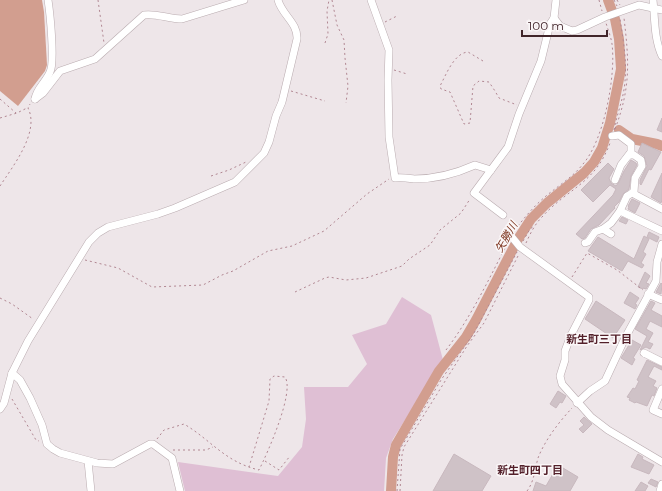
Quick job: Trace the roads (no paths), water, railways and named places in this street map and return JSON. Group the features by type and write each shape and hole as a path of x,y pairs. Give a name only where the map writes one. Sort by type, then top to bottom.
{"street":[{"path":"48,0 50,11 52,68 47,78 35,94 35,99 43,93 60,71 95,58 144,15 151,14 173,19 182,19 244,0"},
{"path":"0,409 4,403 12,373 28,340 79,256 89,242 98,233 108,227 158,214 235,182 264,153 274,128 285,89 297,32 292,22 280,7 278,0"},
{"path":"371,0 389,50 389,137 395,178 441,177 475,165 491,170"},
{"path":"503,215 474,193 506,150 541,61 550,24 554,18 556,0"},
{"path":"653,0 658,47 662,56"},
{"path":"554,18 560,26 572,31 606,16 639,5 662,10"},
{"path":"612,136 619,135 631,144 630,155"},
{"path":"584,243 588,242 595,232 603,229 611,223 620,211 627,196 632,193 635,178 642,166 641,160 634,155 630,155 624,159 615,180"},
{"path":"632,193 662,209"},
{"path":"620,211 662,231"},
{"path":"603,229 611,234"},
{"path":"511,236 519,247 589,297 589,300 571,335 565,351 565,360 560,376 562,384 590,417 608,430 662,462"},
{"path":"577,403 590,391 605,381 625,338 657,277 657,262 662,244"},
{"path":"648,294 662,300"},
{"path":"644,352 662,362"},
{"path":"12,373 20,380 30,398 42,425 47,444 53,449 60,453 106,465 113,464 152,444 172,458 180,491"},
{"path":"662,389 652,410 662,414"},
{"path":"88,461 91,491"},
{"path":"660,491 662,484"}],"waterway":[{"name":"矢勝川","path":"391,491 393,457 396,445 439,371 466,337 518,239 531,219 547,203 584,173 594,162 602,148 610,123 621,69 619,39 615,19 608,0"},
{"path":"619,130 632,139 662,146"}],"district":[{"name":"新生町三丁目","path":"599,339"},
{"name":"新生町四丁目","path":"530,470"}]}
